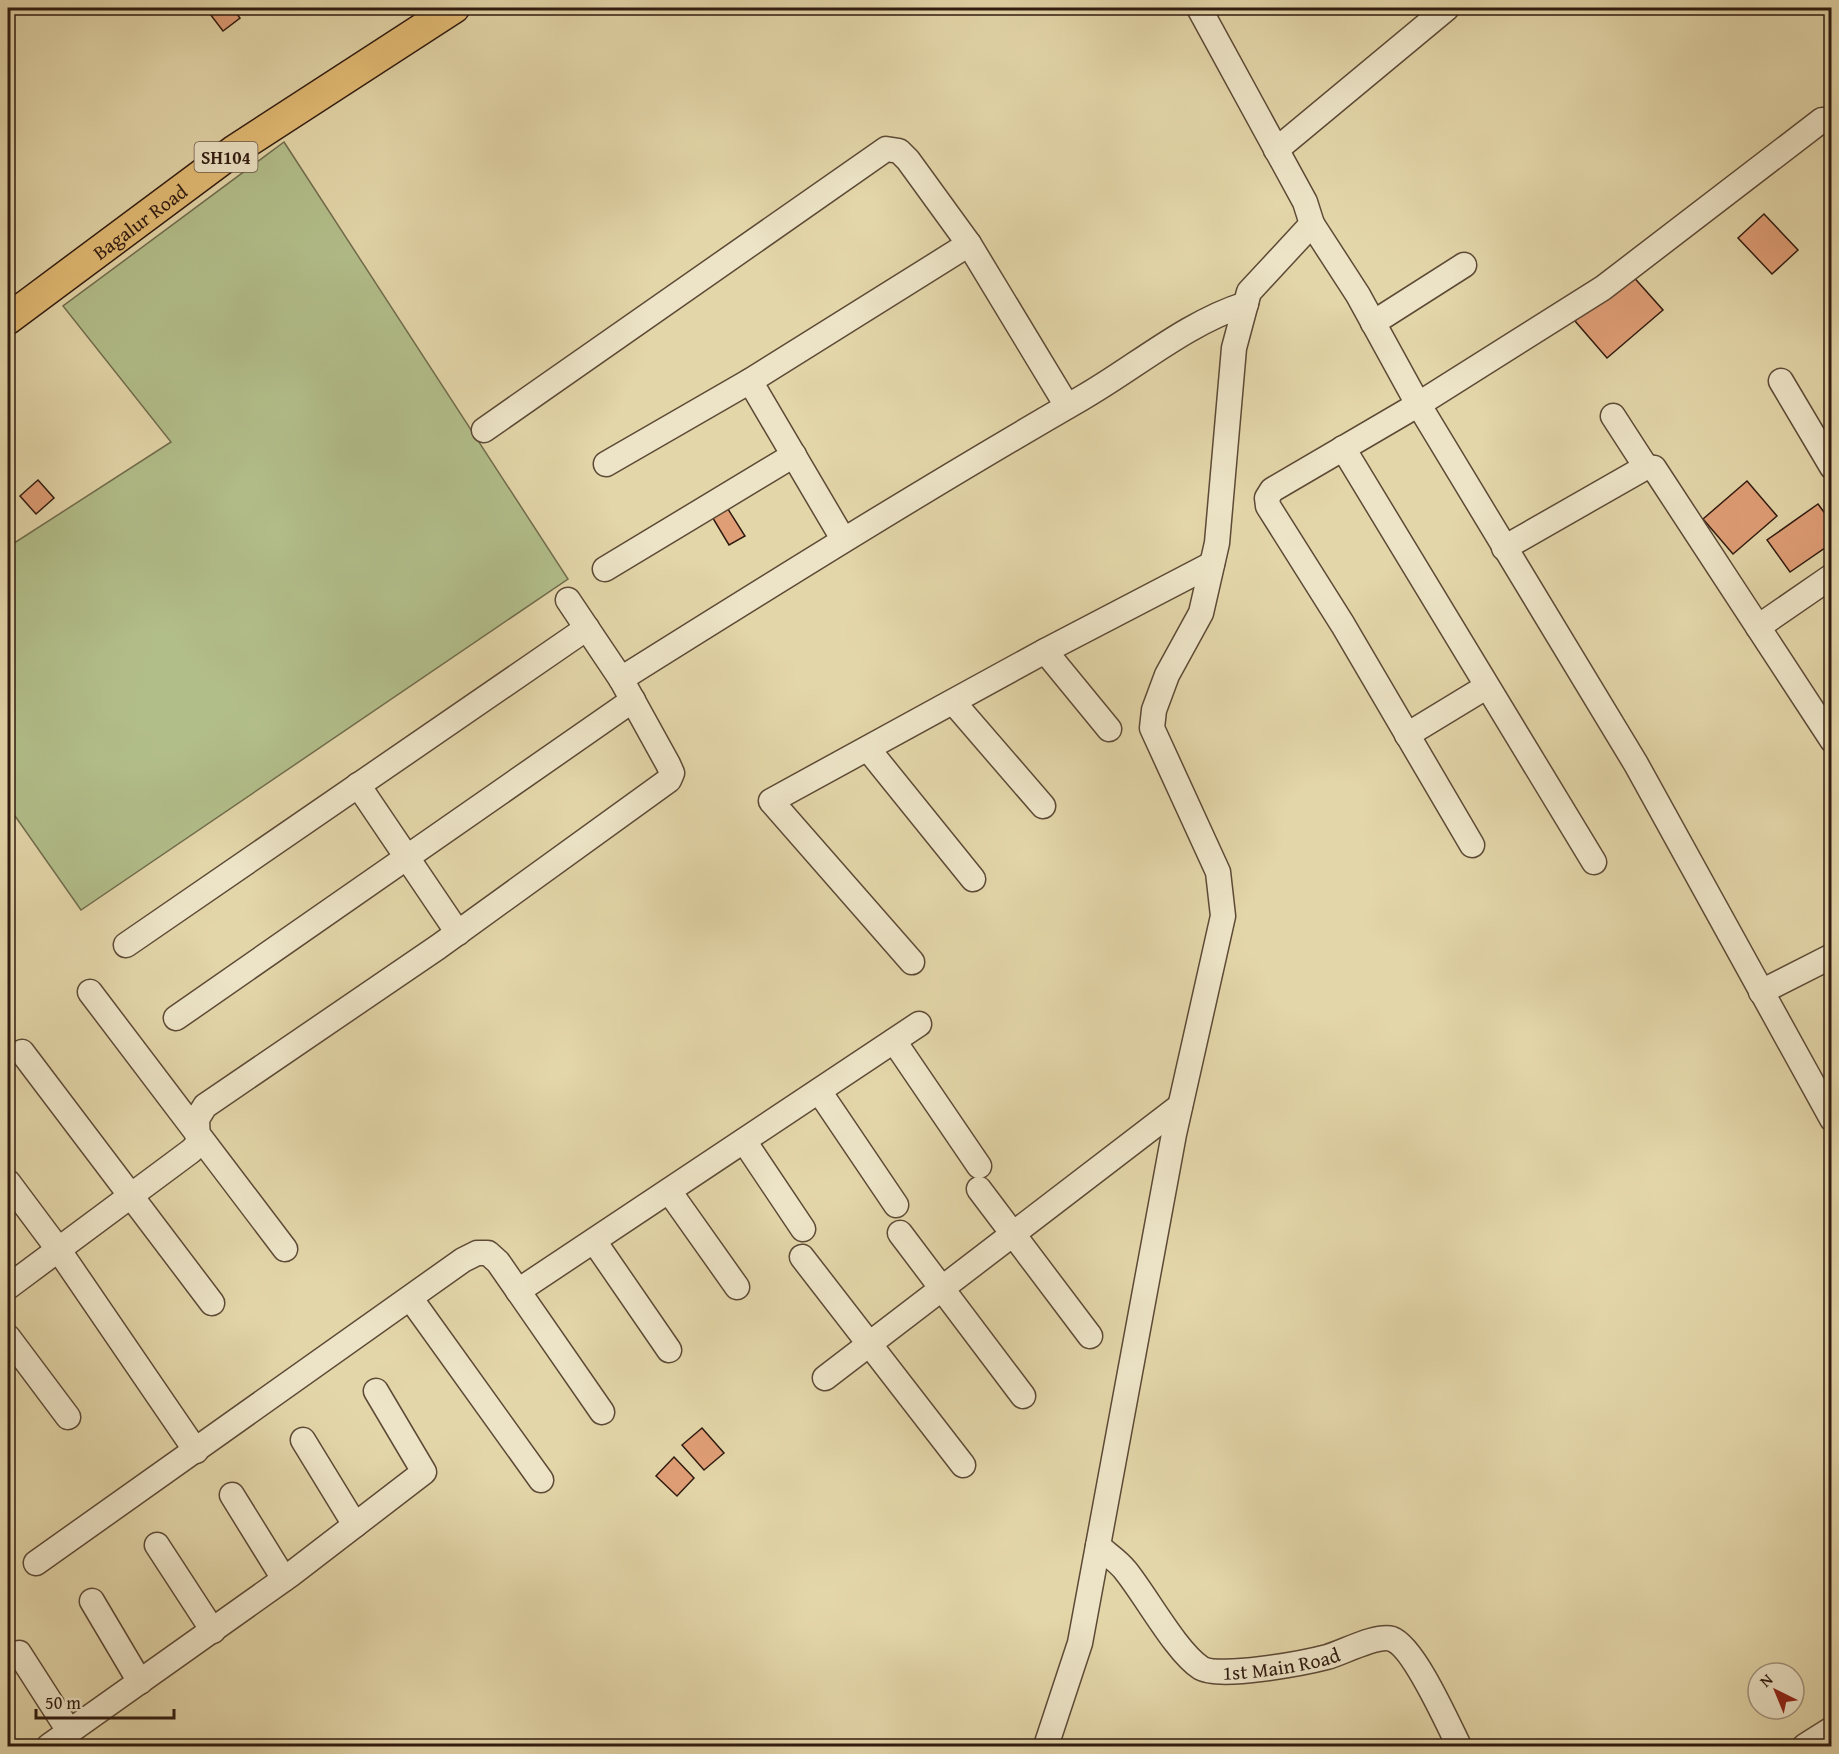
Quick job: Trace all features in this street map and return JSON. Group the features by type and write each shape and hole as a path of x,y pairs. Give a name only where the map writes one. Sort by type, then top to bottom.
{"main road":[{"name":"Bagalur Road","path":"8,319 21,294 220,138 416,8"},
{"name":"Bagalur Road","path":"21,294 454,8"}],"street":[{"path":"1199,8 1305,202 1312,224 1373,322 1504,548 1636,764 1832,1119"},
{"path":"1276,150 1434,12"},
{"path":"1472,845 1268,506 1267,498 1272,490 1419,404 1603,288 1822,120"},
{"path":"484,430 886,149 899,151 908,160 969,244 1067,406"},
{"path":"1046,1746 1080,1643 1180,1106 1223,916 1218,872 1152,728 1155,710 1167,675 1201,613 1217,543 1234,348 1246,304 1250,292 1312,224"},
{"path":"606,464 750,381 969,244"},
{"path":"1373,322 1464,265"},
{"path":"176,1018 407,857 627,689 843,539 1067,406 1217,313 1246,304"},
{"path":"750,381 843,539"},
{"path":"1781,381 1832,467"},
{"path":"1613,416 1646,467"},
{"path":"1343,448 1594,862"},
{"path":"605,569 794,455"},
{"path":"1504,548 1646,467 1654,468 1832,740"},
{"path":"912,962 771,801 954,703 1045,651 1212,564"},
{"path":"1758,627 1832,576"},
{"path":"8,1287 191,1151 198,1144 197,1119 205,1106 458,933 669,780 672,773 668,764 627,689 568,600"},
{"path":"126,945 587,628"},
{"path":"1045,651 1110,729"},
{"path":"1407,735 1486,687"},
{"path":"954,703 1043,806"},
{"path":"868,748 973,879"},
{"path":"358,785 458,933"},
{"path":"1761,993 1832,956"},
{"path":"90,992 285,1249"},
{"path":"518,1292 919,1024"},
{"path":"894,1041 1014,1235 1090,1336"},
{"path":"21,1052 212,1304"},
{"path":"819,1091 896,1205"},
{"path":"825,1378 1180,1106"},
{"path":"744,1141 803,1229"},
{"path":"8,1182 58,1249 196,1451"},
{"path":"669,1191 737,1287"},
{"path":"900,1233 1023,1396"},
{"path":"594,1241 669,1350"},
{"path":"36,1563 477,1253 488,1253 498,1262 602,1412"},
{"path":"802,1257 963,1465"},
{"path":"411,1299 541,1480"},
{"path":"8,1337 68,1417"},
{"path":"49,1746 284,1579 424,1472 376,1390"},
{"path":"303,1440 356,1525"},
{"path":"232,1495 284,1579"},
{"path":"157,1545 213,1630"},
{"name":"1st Main Road","path":"1098,1546 1124,1568 1165,1625 1201,1668 1214,1671 1251,1671 1325,1658 1377,1640 1391,1639 1401,1646 1420,1671 1459,1746"},
{"path":"92,1601 140,1682"},
{"path":"19,1653 69,1731"},
{"path":"1805,1746 1832,1729"}],"green space":[{"path":"284,142 568,579 81,910 8,806 8,547 171,442 63,306"}],"building":[{"path":"232,8 240,18 223,31 207,10"},
{"path":"1764,214 1798,250 1772,274 1738,238"},
{"path":"1630,273 1663,310 1607,358 1575,321"},
{"path":"38,480 54,498 36,514 20,496"},
{"path":"1747,481 1777,516 1733,554 1703,519"},
{"path":"1818,504 1832,523 1832,543 1790,572 1767,540"},
{"path":"726,506 745,536 729,545 711,515"},
{"path":"702,1428 724,1453 704,1470 682,1445"},
{"path":"674,1457 694,1478 677,1496 656,1476"}]}
